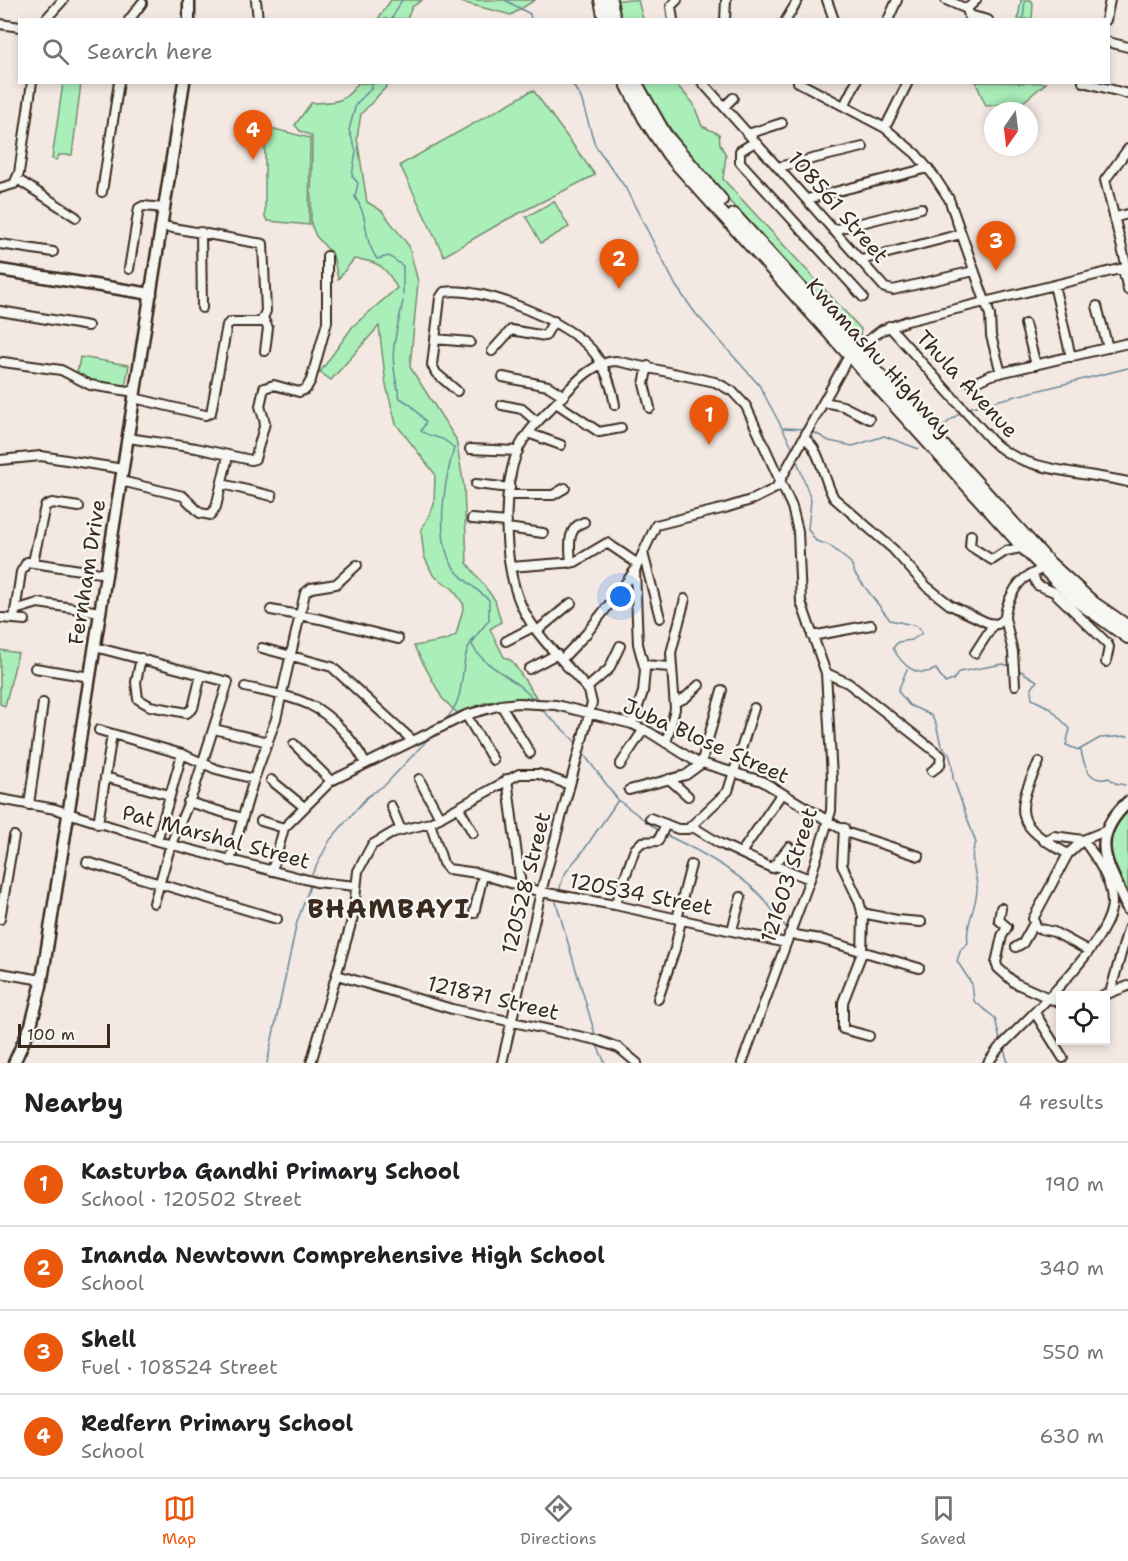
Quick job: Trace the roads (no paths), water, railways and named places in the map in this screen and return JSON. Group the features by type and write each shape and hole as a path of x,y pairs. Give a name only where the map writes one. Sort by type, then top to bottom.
{"main road":[{"path":"601,0 605,18"},
{"path":"610,0 614,18"},
{"name":"Kwamashu Highway","path":"627,84 645,119 669,154 852,351 1028,546 1041,569 1090,611 1128,637"},
{"name":"Kwamashu Highway","path":"636,84 653,116 682,157 852,351"},
{"name":"Kwamashu Highway","path":"1041,569 1128,627"}],"street":[{"path":"47,18 63,0"},
{"path":"189,0 189,18"},
{"path":"256,0 258,18"},
{"path":"673,18 671,8 677,0"},
{"path":"725,18 726,0"},
{"path":"787,18 798,0"},
{"path":"827,0 833,18"},
{"path":"889,18 897,0"},
{"path":"946,0 969,14 976,0"},
{"path":"1106,18 1110,0"},
{"path":"131,18 142,3"},
{"path":"0,24 18,27"},
{"path":"1110,42 1128,47"},
{"path":"0,188 11,186 17,179 32,84"},
{"path":"102,192 119,84"},
{"name":"Fernham Drive","path":"14,1063 31,1025 42,980 184,84"},
{"name":"108561 Street","path":"704,84 881,284 890,290 974,271"},
{"path":"804,84 885,128 907,145 928,168 949,199 990,315 991,336 1001,372"},
{"path":"844,106 855,84"},
{"path":"885,128 907,84"},
{"path":"1090,84 1128,94"},
{"path":"724,107 734,98"},
{"path":"748,134 782,123"},
{"path":"755,142 740,151 740,162 863,297"},
{"path":"778,167 863,147"},
{"path":"1128,149 1105,180 1116,217 1128,290"},
{"path":"807,199 928,168"},
{"path":"17,179 76,217"},
{"path":"129,268 139,208 143,206 164,208"},
{"path":"833,230 921,208"},
{"path":"1116,217 1128,214"},
{"path":"162,226 263,244 266,255 264,320 268,328 265,351"},
{"path":"201,232 202,308"},
{"path":"861,260 961,234"},
{"path":"0,244 53,252"},
{"path":"128,438 187,446 250,460 255,459 265,423 260,406 264,388 274,385 299,392 306,388 311,380 327,322 327,256"},
{"path":"529,669 559,656 594,625 637,567 656,525 754,499 780,483 852,351 889,326 1126,268"},
{"path":"0,270 151,294"},
{"path":"1054,285 1071,357"},
{"path":"457,391 432,368 440,298 447,291 482,294 554,321 593,351 611,386 615,405"},
{"path":"1097,306 1108,348"},
{"path":"0,311 88,326"},
{"path":"3,362 61,370 90,385 205,415 211,413 227,325 231,322 264,320"},
{"path":"492,351 511,330 544,336 554,321"},
{"path":"1025,324 1036,365"},
{"name":"Thula Avenue","path":"889,326 991,440 1008,455 1088,476 1128,482"},
{"path":"435,339 470,342"},
{"path":"972,384 1001,372 1128,344"},
{"name":"121603 Street","path":"600,364 616,361 648,366 715,382 740,398 751,414 792,507 797,525 801,602 826,673 832,778 829,821 745,1062"},
{"path":"590,713 591,698 587,688 535,629 515,591 510,567 507,525 510,491 518,451 528,433 556,403 600,364"},
{"path":"648,366 644,384 650,408"},
{"path":"503,376 548,386 564,396"},
{"path":"824,402 843,406 869,419"},
{"path":"556,403 599,432 621,428"},
{"path":"502,405 522,409 537,422"},
{"path":"528,433 561,445"},
{"path":"804,438 812,443 827,487 844,508 893,549 926,586 950,605 993,625"},
{"path":"471,449 518,451"},
{"path":"0,460 41,456 123,468"},
{"path":"121,481 183,496 200,513 207,515 215,511 228,456"},
{"path":"222,484 272,496"},
{"path":"476,484 510,491 553,495 565,488"},
{"path":"33,562 45,506 52,503 79,507"},
{"path":"472,519 543,533"},
{"path":"571,563 571,533 575,526 584,522"},
{"path":"971,535 970,546 992,561 1006,551 1028,546"},
{"path":"510,567 571,563 607,543 637,567"},
{"path":"643,554 660,618"},
{"path":"14,615 22,569 27,562 107,574"},
{"path":"230,861 254,779 282,697 307,590 336,584 357,565"},
{"path":"632,724 643,692 644,665 637,640 637,567"},
{"path":"1015,685 1015,670 1005,618 1006,607 1026,577 1041,569"},
{"path":"1041,569 1038,585 1054,592 1107,643 1109,647 1106,662"},
{"path":"666,743 676,702 670,652 685,599"},
{"path":"2,618 14,615 38,603 100,612"},
{"path":"506,641 535,629 571,603"},
{"path":"271,610 398,639"},
{"path":"14,615 25,620"},
{"path":"975,653 993,625 1002,622 1005,618"},
{"path":"813,636 871,625"},
{"path":"587,688 609,669 620,646"},
{"path":"95,647 228,682 203,763 171,844 154,903"},
{"path":"262,648 321,663 339,672 412,740"},
{"path":"141,658 136,696 141,702 158,708 183,714 190,711 201,675"},
{"path":"644,665 670,667"},
{"path":"35,668 90,677"},
{"path":"826,673 854,687 941,756 940,765 932,771"},
{"path":"676,702 685,698 699,685"},
{"path":"245,687 316,709 352,742 365,763"},
{"path":"630,790 690,773 701,764 722,690"},
{"path":"29,806 43,702"},
{"name":"Juba Blose Street","path":"272,871 284,828 331,781 466,715 501,705 547,704 632,724 701,764 762,781 856,836 919,856"},
{"path":"501,705 530,753"},
{"path":"615,905 638,844 662,833 693,827 724,796 735,772 754,708"},
{"name":"120528 Street","path":"502,1063 541,892 590,713"},
{"path":"466,715 492,760"},
{"path":"214,729 268,742"},
{"path":"620,765 644,729"},
{"path":"99,730 182,754 254,779"},
{"path":"98,824 112,734"},
{"path":"294,744 331,781"},
{"path":"157,841 182,754"},
{"path":"1038,762 1021,807 1023,816 1036,836 1068,854"},
{"path":"311,1063 353,917 358,871 367,850 387,835 440,818 507,779 531,773 570,784"},
{"path":"105,777 169,795"},
{"path":"419,779 440,818"},
{"path":"507,779 521,886"},
{"path":"669,779 687,796"},
{"path":"271,780 304,807"},
{"path":"741,854 782,793"},
{"name":"Pat Marshal Street","path":"0,800 69,813 98,824 230,861 331,885 356,886"},
{"path":"188,802 242,818"},
{"path":"1128,802 1112,818 1105,831 1104,852 1128,909"},
{"path":"391,806 401,830"},
{"path":"459,808 473,833"},
{"path":"650,818 662,833"},
{"path":"261,821 284,828"},
{"name":"120534 Street","path":"430,823 445,867 483,875 541,892 615,905 786,943"},
{"path":"693,827 741,854 770,867 776,866 810,879"},
{"path":"844,828 842,865 862,913 861,950 841,1012 843,1029 869,1036"},
{"path":"1016,948 1023,943 1033,925 1039,907 1068,854 1083,840 1105,831"},
{"path":"0,920 14,836"},
{"path":"988,1063 998,1049 1048,998 1089,951 1110,913 1112,899 1096,859 1083,840 1054,836 1044,841"},
{"path":"776,866 789,847"},
{"path":"87,862 276,919"},
{"path":"658,999 675,949 691,865"},
{"path":"474,913 483,875"},
{"path":"732,930 741,897"},
{"path":"1001,908 999,920 1007,927 1002,936 996,963 998,968 1010,980 1056,1001"},
{"path":"862,913 921,922"},
{"path":"1033,925 1054,932 1089,951"},
{"path":"1107,991 1128,929"},
{"path":"789,934 820,939 919,968"},
{"path":"0,973 42,980"},
{"name":"121871 Street","path":"337,975 452,1009 612,1044 637,1063"},
{"path":"1110,993 1128,986"},
{"path":"1035,1012 1063,1058"}],"waterway":[{"path":"392,18 402,0"},
{"path":"505,0 530,14 531,18"},
{"path":"1023,18 1025,0"},
{"path":"372,84 371,89 356,104 349,130 356,151 352,176 358,183 355,197 363,213 369,243 377,259 389,256 403,266 403,295"},
{"path":"572,84 581,98 595,145 625,187 676,286 696,314 759,385 794,450"},
{"path":"403,301 393,359 400,398 411,405 426,422 421,431 445,440 454,448 444,494 445,545 449,560 457,572 489,600 489,620 472,645 485,660 533,699"},
{"path":"968,408 1128,368"},
{"path":"943,426 960,413"},
{"path":"784,428 805,429"},
{"path":"810,430 829,441 853,446 884,436 919,449"},
{"path":"796,458 811,500 808,529 816,541 829,545 851,563 855,574 890,620 917,626 922,633 912,640 898,642 893,648 906,665 923,672 936,669 945,683 953,680 959,672 1003,664 1012,667"},
{"path":"446,719 458,699 465,657 474,638"},
{"path":"1016,668 1037,681 1031,690 1032,699 1050,708 1070,729 1066,745 1081,751 1089,772 1097,778 1109,778 1115,783 1125,785"},
{"path":"907,669 898,691 909,705 931,715 936,724 941,745 949,754 953,778 976,843 972,854 977,884 976,897 968,930 968,943 961,949 957,961 972,984 974,1001 995,1018 1000,1040"},
{"path":"542,710 577,743"},
{"path":"1079,750 1100,738 1128,736"},
{"path":"311,876 330,840 367,797 386,784 430,737"},
{"path":"583,753 618,800 659,831"},
{"path":"560,891 566,872 618,800"},
{"path":"666,835 702,853 737,876 758,893 788,929"},
{"path":"267,1063 297,922 310,886"},
{"path":"556,902 595,1034"},
{"path":"597,1045 605,1063"},
{"path":"1004,1049 1008,1063"}],"place":[{"name":"Redfern Primary School","path":"253,160"},
{"name":"Shell","path":"996,271"},
{"name":"Inanda Newtown Comprehensive High School","path":"619,289"},
{"name":"Kasturba Gandhi Primary School","path":"709,445"}],"district":[{"name":"BHAMBAYI","path":"389,909"}]}
